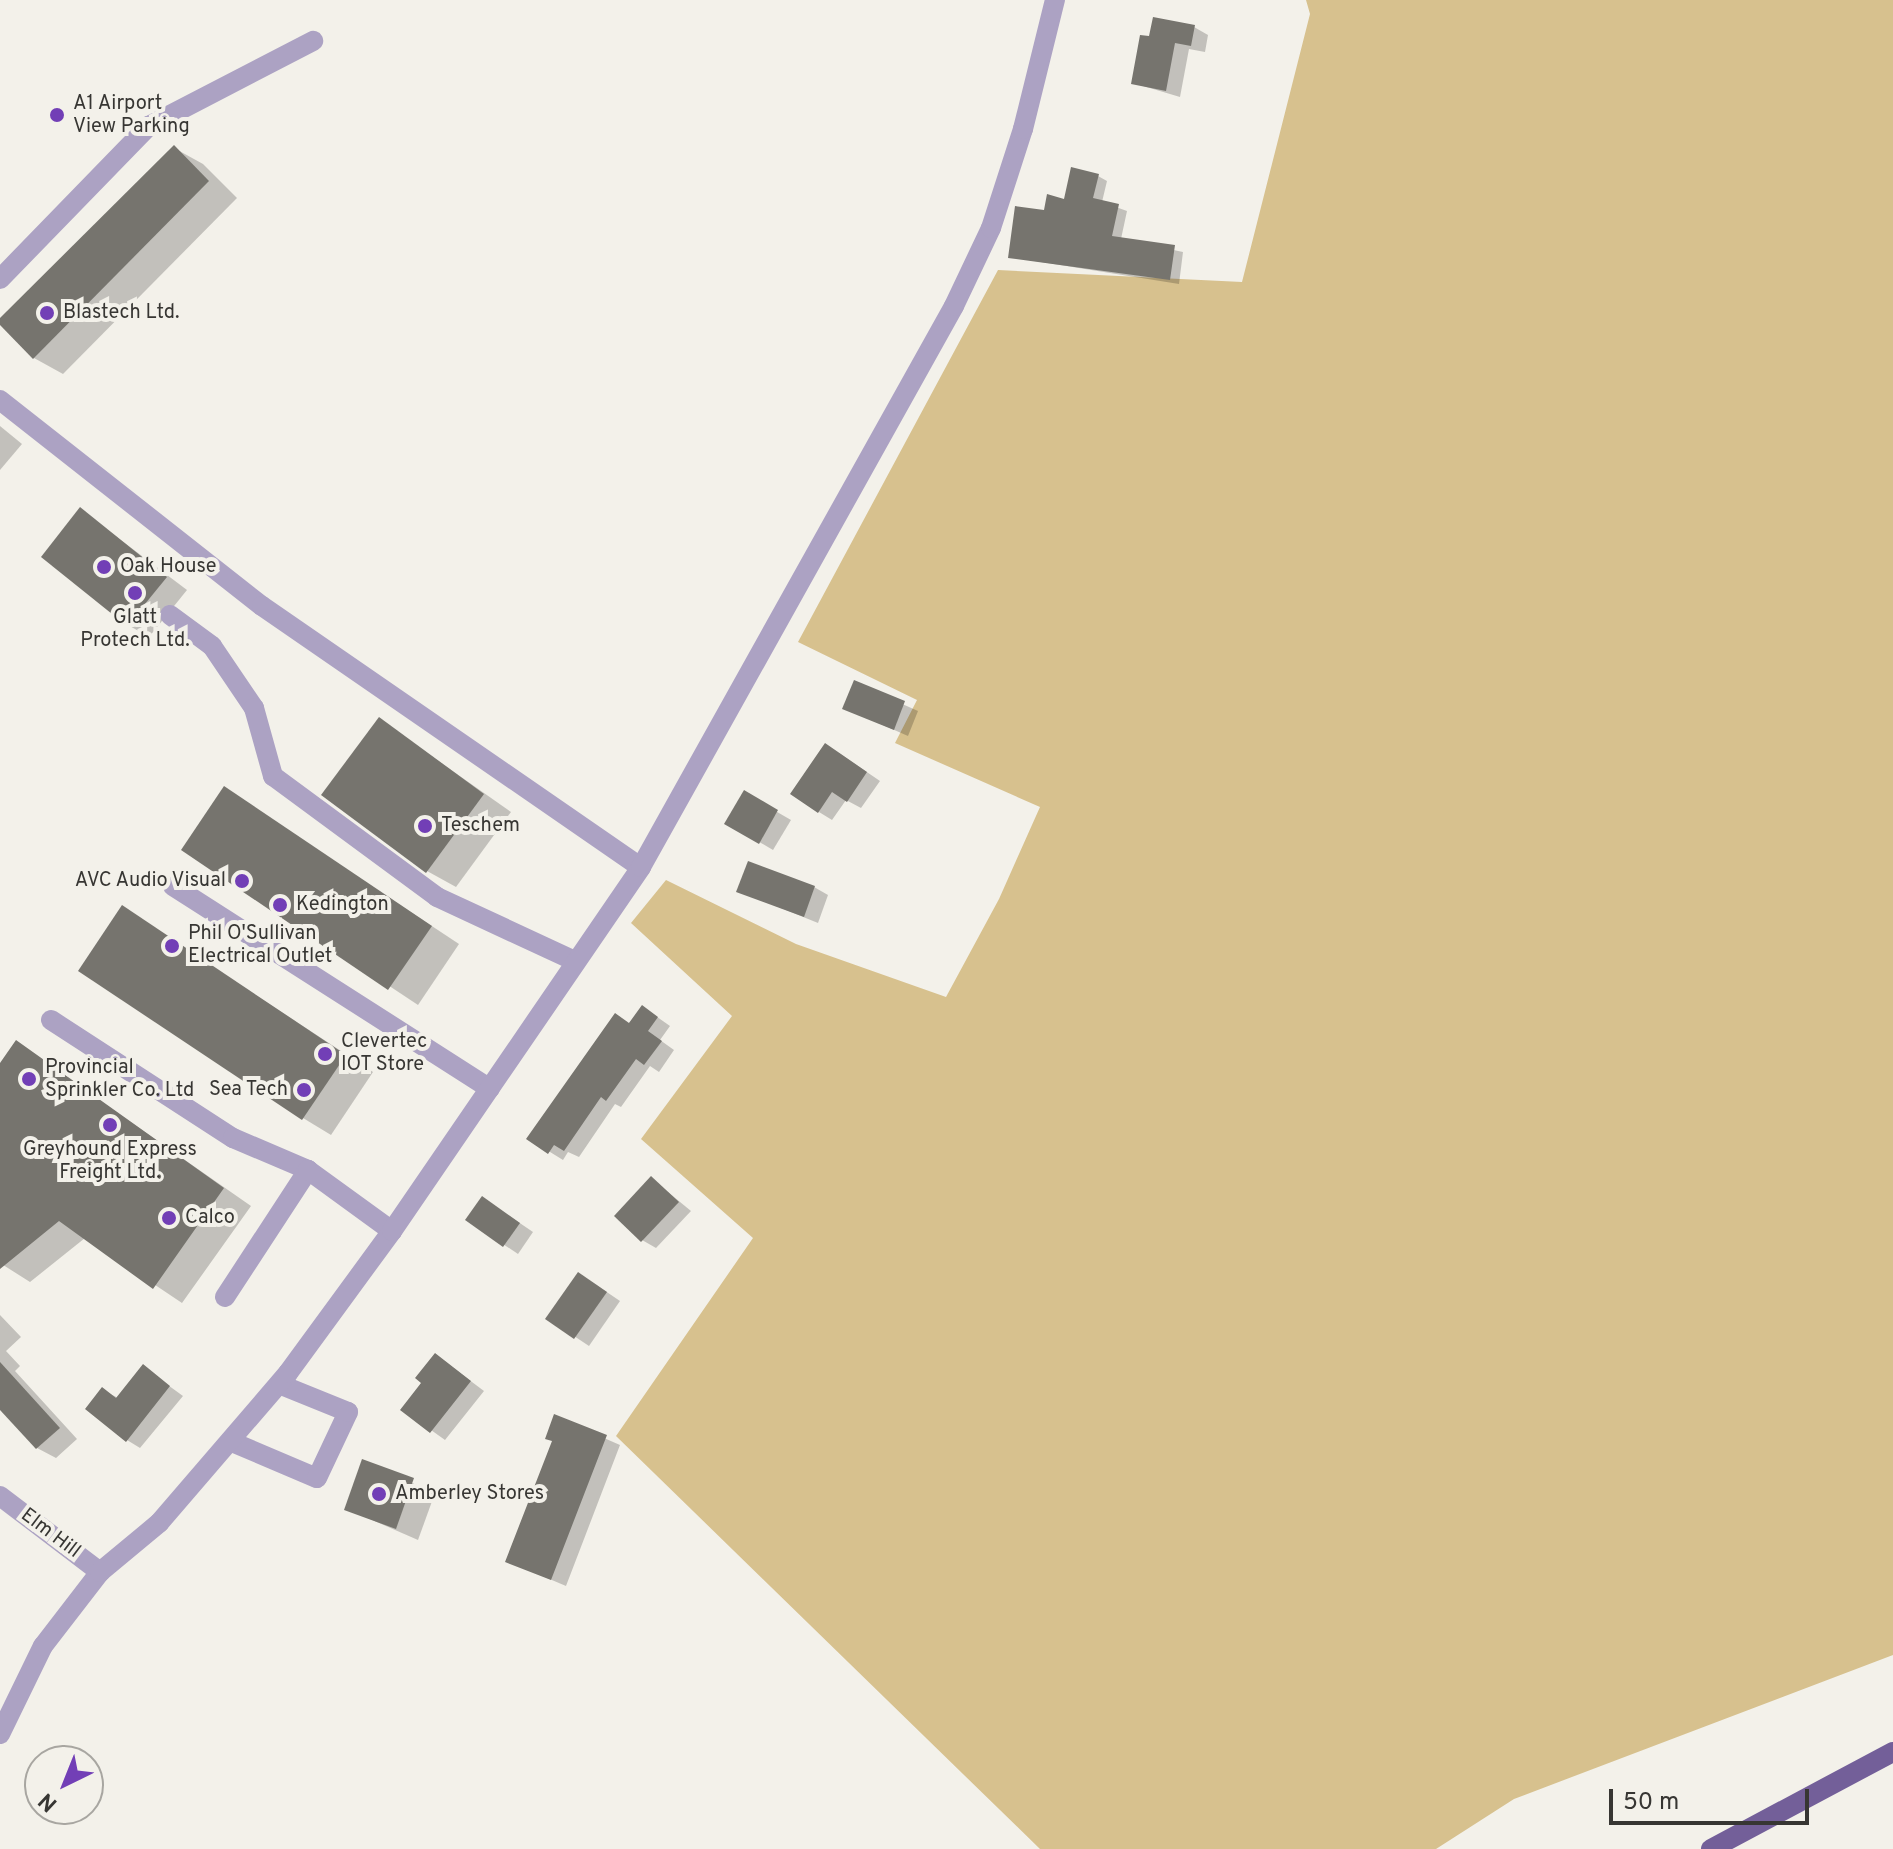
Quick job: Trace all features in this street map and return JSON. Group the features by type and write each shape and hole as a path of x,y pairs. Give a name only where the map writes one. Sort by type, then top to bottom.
{"main road":[{"path":"1711,1849 1893,1752"}],"street":[{"path":"0,1734 43,1646 100,1572 159,1523 279,1384 392,1231 641,867 954,306 991,228 1023,129 1055,0"},
{"path":"0,279 149,126 313,41"},
{"path":"0,400 262,606 641,867"},
{"path":"170,615 212,646 254,708 273,776 437,897 575,961"},
{"path":"173,886 490,1089"},
{"path":"51,1020 233,1138 308,1170 392,1231"},
{"path":"225,1297 308,1170"},
{"path":"232,1442 317,1478 348,1412 279,1384"},
{"name":"Elm Hill","path":"0,1496 100,1572"}],"shaded area":[{"path":"1306,0 1893,0 1893,1655 1514,1799 1436,1849 1040,1849 616,1436 753,1238 641,1139 732,1016 631,923 666,880 796,944 946,997 999,899 1040,807 895,743 917,700 798,642 998,270 1242,282 1310,14"}],"building":[{"path":"1153,17 1195,25 1191,46 1175,43 1166,91 1131,84 1140,35 1149,36"},
{"path":"174,145 209,181 33,359 0,325 0,318"},
{"path":"1071,167 1099,174 1093,198 1119,204 1112,236 1175,245 1170,280 1008,258 1015,206 1044,210 1047,194 1064,199"},
{"name":"Oak House","path":"80,507 167,577 127,626 41,557"},
{"path":"854,680 905,701 894,730 842,709"},
{"path":"379,717 484,794 426,873 321,795"},
{"path":"825,743 867,772 847,802 832,792 818,813 790,794"},
{"path":"224,786 432,926 388,990 181,850"},
{"path":"744,790 778,810 759,844 724,824"},
{"path":"748,861 815,886 804,917 736,892"},
{"path":"122,905 346,1055 302,1120 78,971"},
{"path":"642,1005 658,1017 648,1031 662,1041 644,1065 636,1059 606,1101 601,1097 564,1151 554,1145 548,1154 526,1139 615,1013 629,1023"},
{"path":"16,1040 224,1188 153,1289 59,1221 0,1269 0,1063"},
{"path":"651,1176 679,1202 641,1242 614,1216"},
{"path":"482,1196 520,1223 503,1247 465,1220"},
{"path":"578,1272 607,1292 574,1339 545,1319"},
{"path":"435,1353 471,1381 430,1433 400,1410 421,1383 415,1378"},
{"path":"0,1362 60,1428 36,1449 0,1410"},
{"path":"143,1364 170,1386 126,1442 85,1409 102,1387 116,1398"},
{"path":"554,1414 607,1435 551,1580 505,1562 552,1441 545,1439"},
{"name":"Amberley Stores","path":"362,1459 414,1478 396,1529 344,1510"}],"place":[{"name":"A1 Airport View Parking","path":"57,115"},
{"name":"Blastech Ltd.","path":"47,313"},
{"name":"Oak House","path":"104,567"},
{"name":"Glatt Protech Ltd.","path":"135,593"},
{"name":"Teschem","path":"425,826"},
{"name":"AVC Audio Visual","path":"242,881"},
{"name":"Kedington","path":"280,905"},
{"name":"Phil O'Sullivan Electrical Outlet","path":"172,946"},
{"name":"Clevertec IOT Store","path":"325,1054"},
{"name":"Provincial Sprinkler Co. Ltd","path":"29,1079"},
{"name":"Sea Tech","path":"304,1090"},
{"name":"Greyhound Express Freight Ltd.","path":"110,1125"},
{"name":"Calco","path":"169,1218"},
{"name":"Amberley Stores","path":"379,1494"}]}
